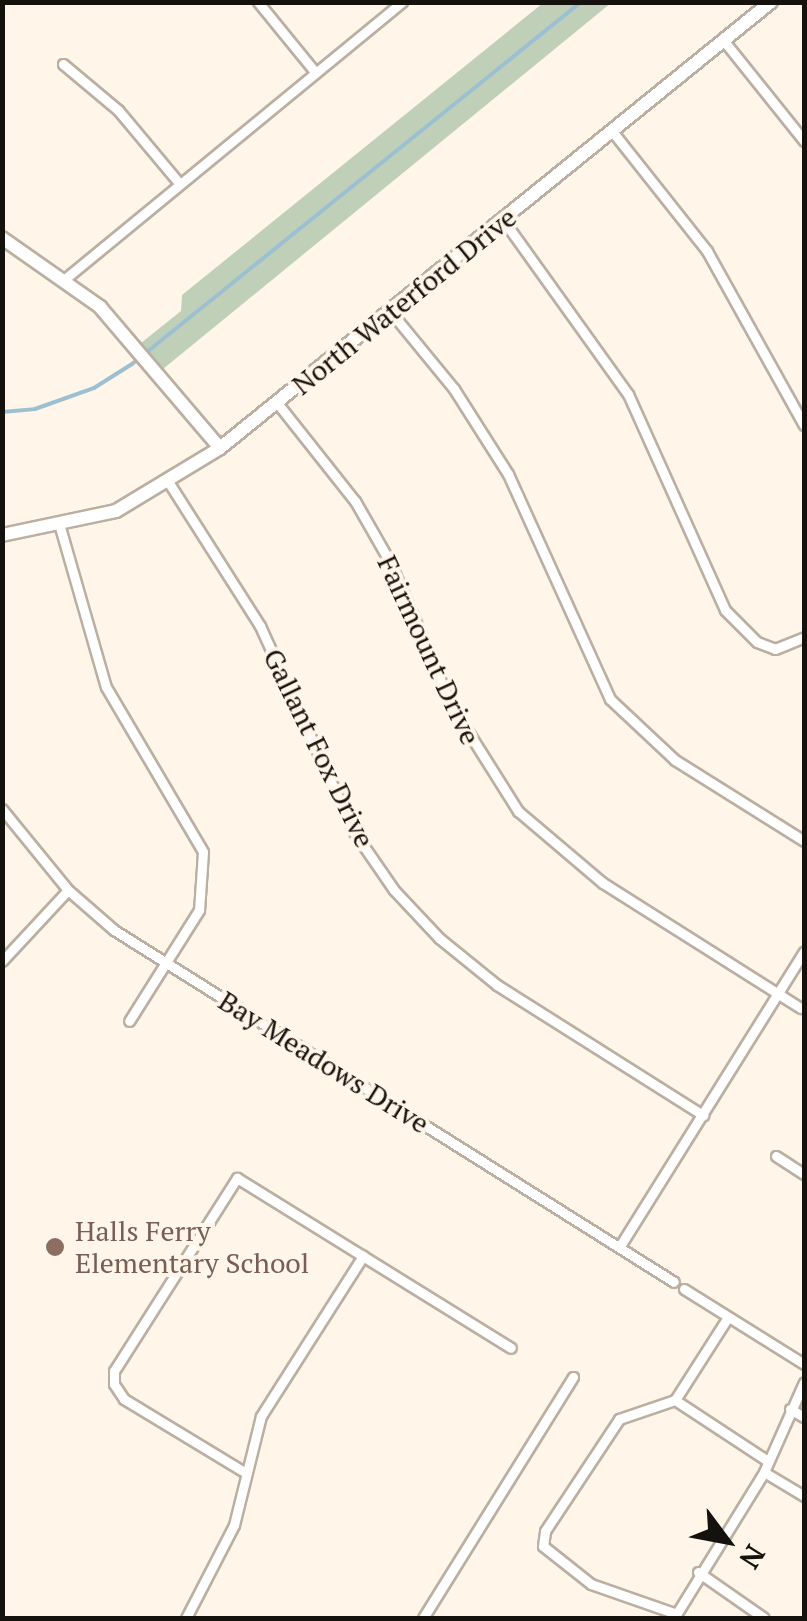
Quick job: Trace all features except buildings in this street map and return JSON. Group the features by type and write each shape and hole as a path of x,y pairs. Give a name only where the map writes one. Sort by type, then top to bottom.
{"street":[{"path":"258,2 315,72"},
{"path":"66,278 402,2"},
{"name":"North Waterford Drive","path":"2,535 60,527 116,511 169,483 220,448 771,2"},
{"path":"724,40 804,140"},
{"path":"62,64 118,110 179,183"},
{"path":"612,131 707,251 804,425"},
{"path":"504,220 628,394 724,610 758,642 776,649 804,637"},
{"path":"2,238 66,278 128,339 220,448"},
{"path":"390,310 454,389 508,474 610,699 675,760 804,842"},
{"name":"Fairmount Drive","path":"278,404 356,500 390,562 450,703 518,811 588,873 801,1008"},
{"name":"Gallant Fox Drive","path":"169,483 260,626 354,832 394,890 439,938 497,984 703,1115"},
{"path":"60,527 106,687 203,852 199,910 129,1021"},
{"name":"Bay Meadows Drive","path":"2,809 68,890 165,962 804,1364"},
{"path":"2,960 68,890"},
{"path":"620,1246 804,952"},
{"path":"776,1156 804,1174"},
{"path":"246,1473 124,1399 114,1384 114,1371 237,1178 511,1348"},
{"path":"186,1618 220,1561 261,1416 363,1256"},
{"path":"728,1317 675,1400 618,1420 546,1531 543,1546 591,1584 674,1616 764,1472 804,1382"},
{"path":"423,1618 573,1377"},
{"path":"675,1400 768,1461"},
{"path":"790,1409 804,1418"},
{"path":"764,1472 804,1496"},
{"path":"698,1572 764,1618"}],"green space":[{"path":"543,3 611,3 163,369 141,343 181,311 182,295"}],"waterway":[{"path":"2,412 35,409 94,388 132,364 581,2"}],"place":[{"name":"Halls Ferry Elementary School","path":"55,1247"}]}
